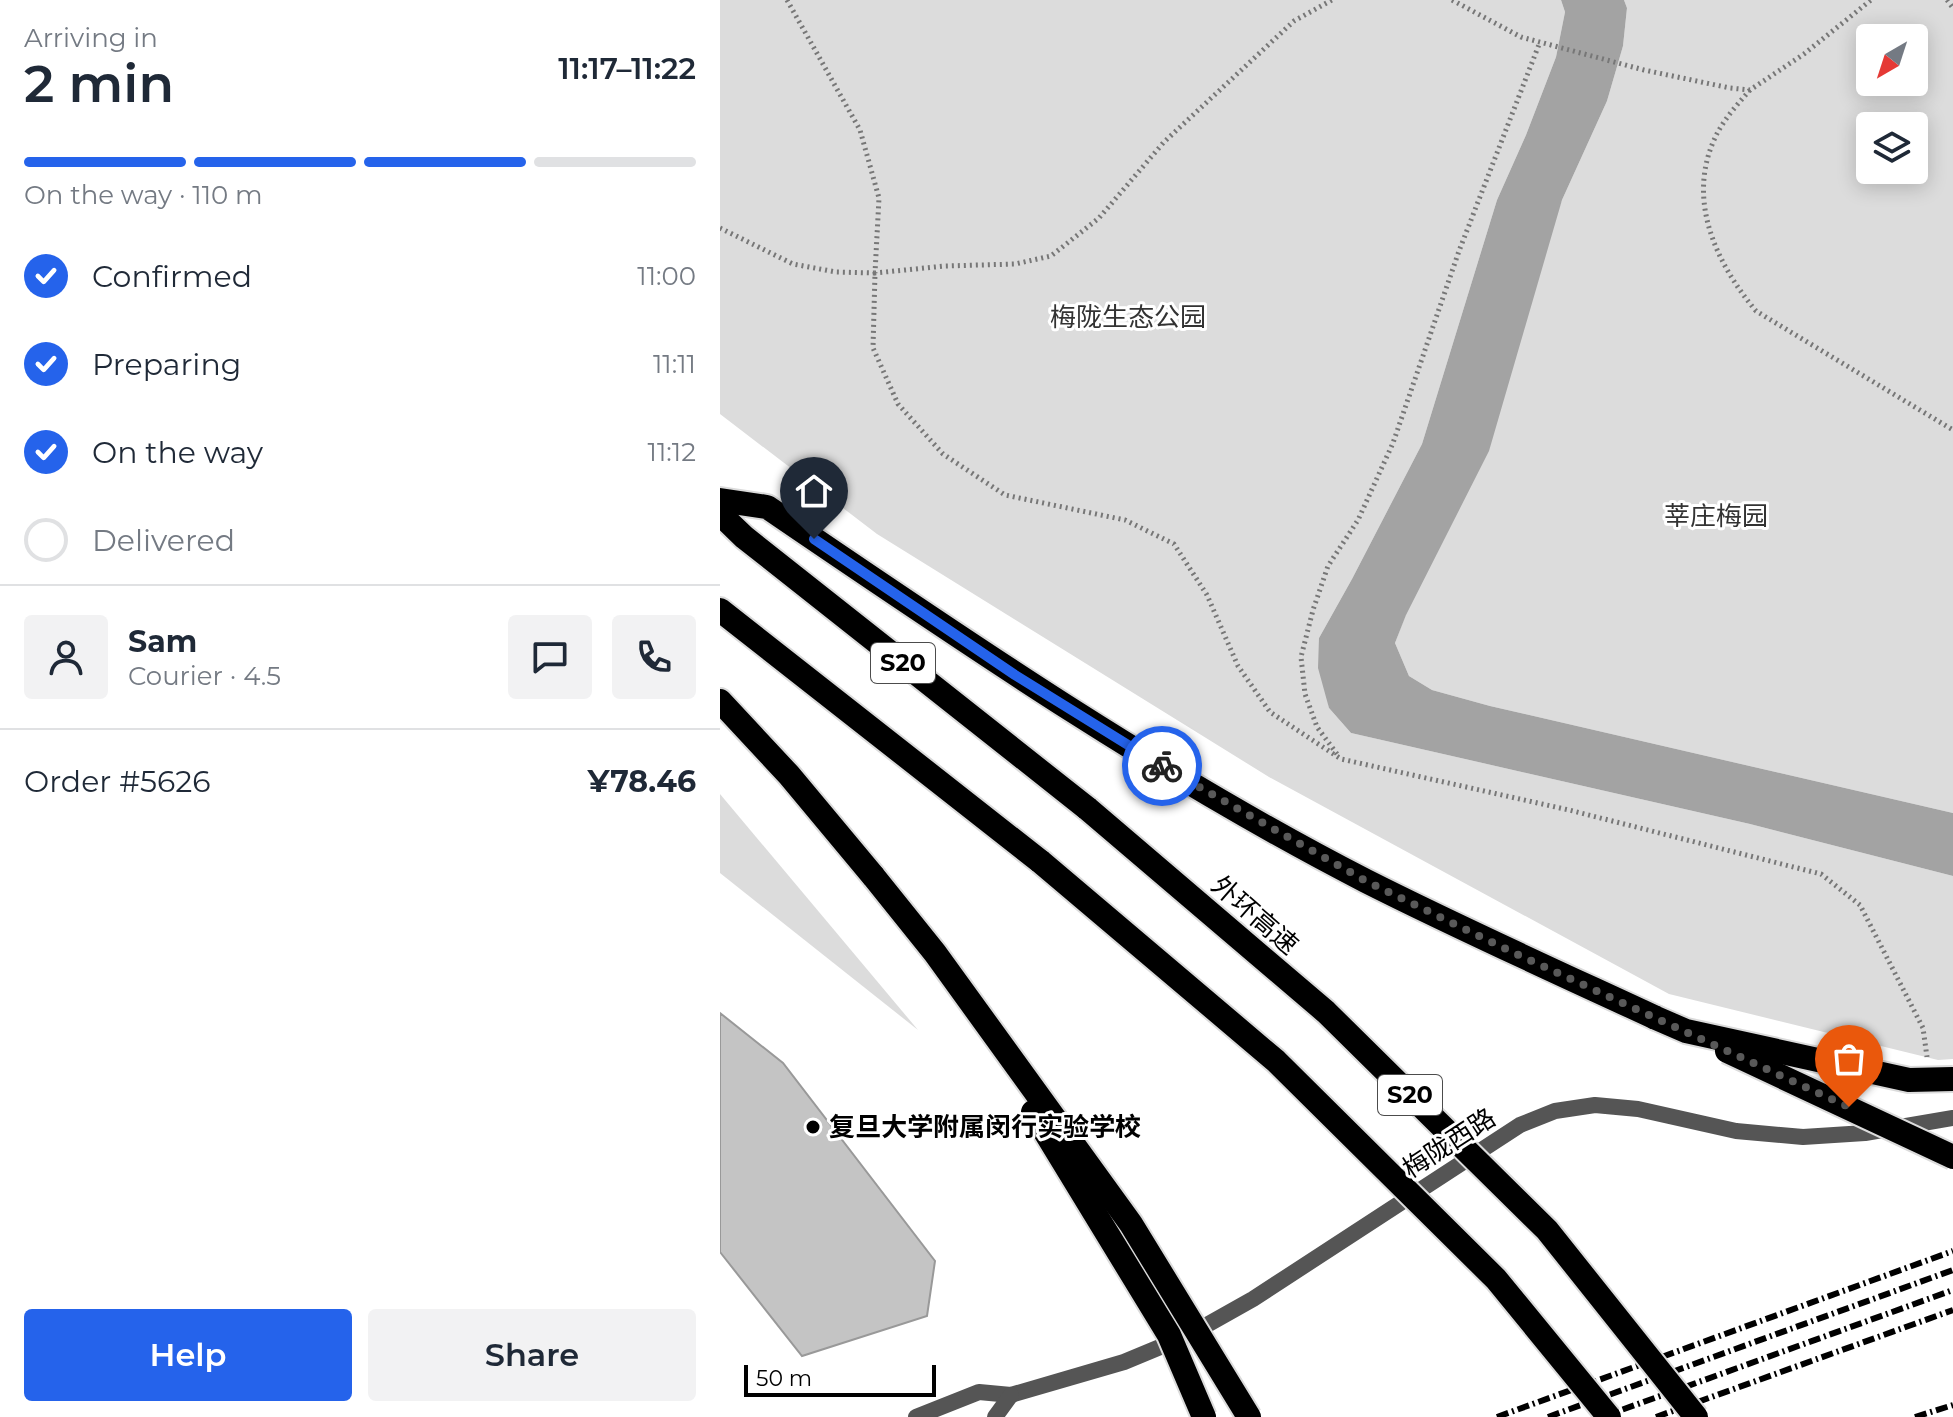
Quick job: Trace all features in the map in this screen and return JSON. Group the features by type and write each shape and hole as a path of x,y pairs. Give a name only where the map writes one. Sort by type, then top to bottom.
{"highway":[{"path":"720,500 767,507 1041,692 1283,836 1366,881 1953,1157"},
{"name":"外环高速","path":"720,514 756,547 1088,809 1326,1012 1547,1230 1696,1417"},
{"name":"S20","path":"720,610 1041,862 1276,1061 1496,1279 1609,1417"},
{"path":"720,701 789,775 935,953 1131,1224 1249,1417"},
{"path":"935,953 1169,1335 1204,1417"},
{"path":"1686,1031 1909,1080 1953,1079"}],"street":[{"name":"梅陇西路","path":"916,1417 979,1392 1011,1395 1124,1362 1189,1335 1253,1299 1520,1125 1555,1111 1595,1105 1638,1109 1736,1131 1803,1137 1865,1133 1953,1118"},
{"path":"995,1417 1011,1395"}],"path":[{"path":"787,0 860,130 879,198 873,348 898,404 943,454 1005,495 1125,520 1174,544 1207,595 1238,666 1270,712 1341,759 1569,810 1821,874 1860,905 1923,1028 1929,1068"},
{"path":"720,228 793,264 836,272 875,273 945,266 1015,264 1051,256 1099,218 1164,142 1294,21 1332,0"},
{"path":"1452,0 1521,37 1618,64 1750,90"},
{"path":"1871,0 1804,54 1750,90 1730,113 1714,139 1704,170 1704,207 1716,251 1733,283 1756,311 1953,430"},
{"path":"1947,0 1953,8"},
{"path":"1341,759 1317,727 1305,694 1301,657 1313,610 1328,566 1358,520 1393,443 1459,251 1540,42"}],"green space":[{"name":"梅陇生态公园","path":"720,0 1561,0 1565,12 1556,57 1497,200 1422,444 1319,638 1329,708 1351,733 1750,824 1953,876 1953,1059 1938,1060 1669,994 1269,777 877,534 720,414"},
{"name":"莘庄梅园","path":"1624,0 1953,0 1953,813 1490,706 1432,690 1409,676 1395,643 1562,200 1607,101 1623,46 1627,8"},
{"path":"720,794 918,1030 720,873"}],"shaded area":[{"path":"1561,0 1624,0 1627,8 1623,46 1607,101 1562,200 1489,451 1406,615 1395,643 1409,676 1432,690 1490,706 1953,813 1953,876 1750,824 1351,733 1329,708 1318,668 1319,638 1422,444 1497,200 1556,57 1565,12"}],"building":[{"path":"720,1013 783,1063 935,1261 927,1316 802,1356 720,1252"}],"railway":[{"path":"1497,1417 1953,1251"},
{"path":"1548,1417 1953,1270"},
{"path":"1602,1417 1953,1290"},
{"path":"1656,1417 1953,1310"},
{"path":"1915,1417 1953,1405"}],"way so far":[{"path":"1162,766 1366,881 1512,952 1849,1107"}],"place":[{"name":"复旦大学附属闵行实验学校","path":"813,1127"}],"route":[{"path":"814,539 1015,675 1162,766"}]}
